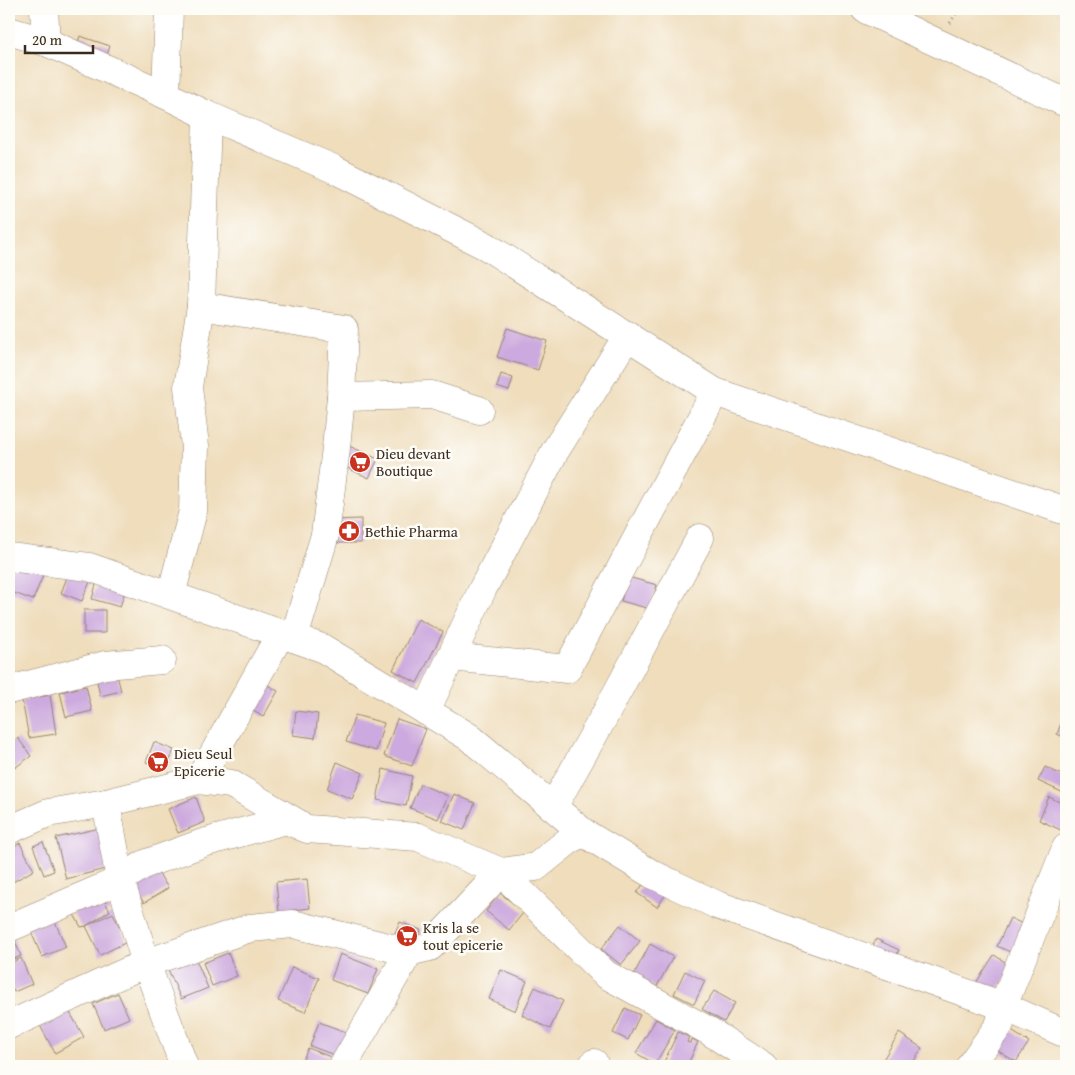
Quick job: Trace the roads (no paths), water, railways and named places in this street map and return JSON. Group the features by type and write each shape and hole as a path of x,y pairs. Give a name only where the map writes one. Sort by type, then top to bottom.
{"street":[{"path":"44,9 46,42"},
{"path":"166,95 169,9"},
{"path":"865,9 1066,103"},
{"path":"9,31 46,42 166,95 206,115 334,169 486,246 715,392 1066,511"},
{"path":"171,595 193,511 195,446 188,387 201,306 206,115"},
{"path":"199,780 288,636 325,535 341,397 344,329 201,306"},
{"path":"426,711 483,588 554,451 628,335"},
{"path":"451,657 567,670 715,392"},
{"path":"341,397 432,395 479,410"},
{"path":"553,807 606,714 700,538"},
{"path":"9,557 89,567 322,648 468,737 584,833 652,874 717,905 1003,1006 1066,1034"},
{"path":"9,690 105,666 162,660"},
{"path":"9,830 48,813 106,803 199,780 231,784 307,829"},
{"path":"106,803 120,880 146,962 184,1066"},
{"path":"9,928 120,880 145,864 203,843 286,820 307,829 418,837 501,872 605,974 708,1031 762,1066"},
{"path":"9,1025 146,962 250,928 293,924 408,952 430,947 501,872 536,867 572,838 584,833"},
{"path":"970,1066 1000,1024 1003,1006 1066,848"},
{"path":"343,1066 408,952"}],"place":[{"name":"Dieu devant Boutique","path":"360,462"},
{"name":"Bethie Pharma","path":"349,531"},
{"name":"Dieu Seul Epicerie","path":"158,762"},
{"name":"Kris la se tout epicerie","path":"407,936"}]}
